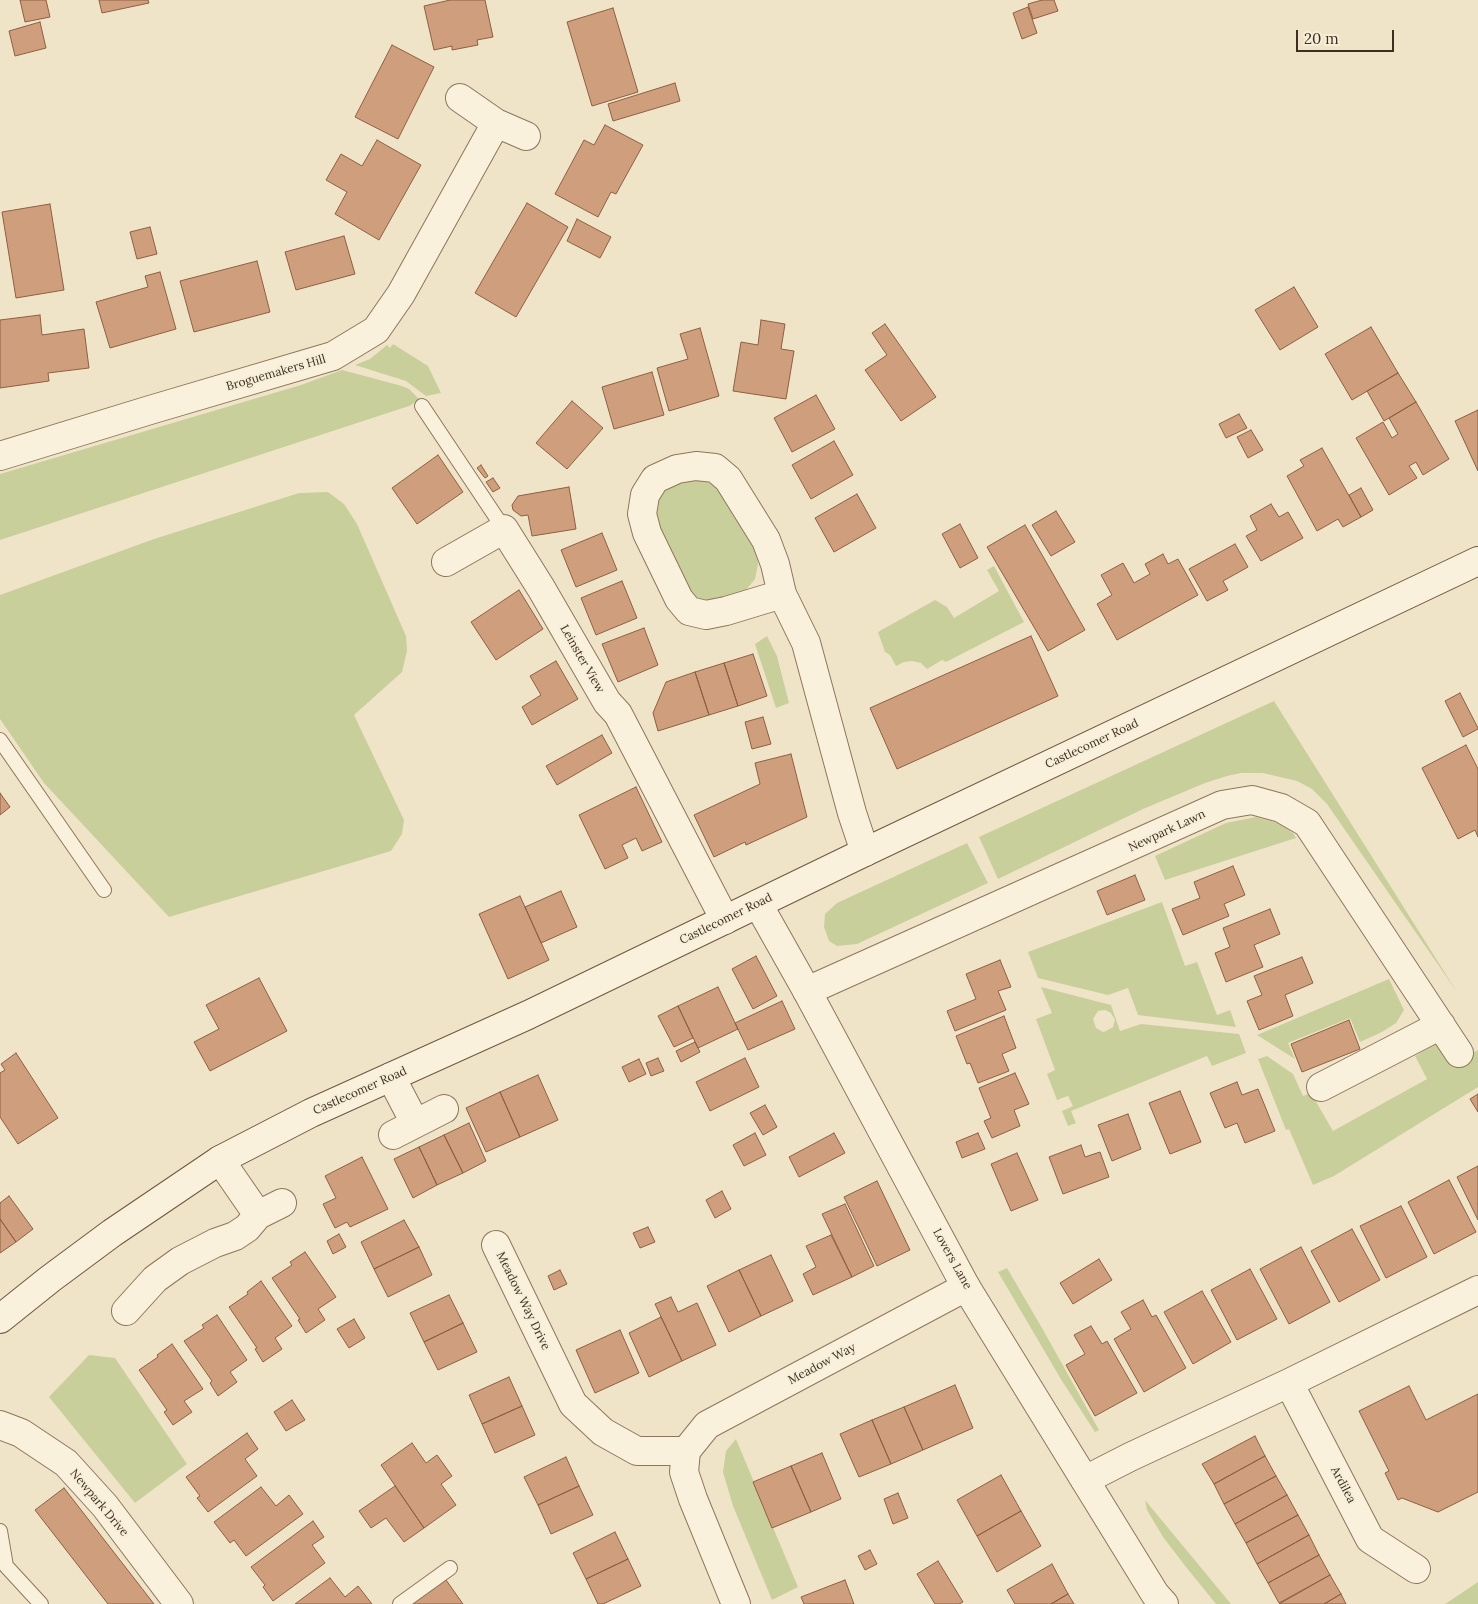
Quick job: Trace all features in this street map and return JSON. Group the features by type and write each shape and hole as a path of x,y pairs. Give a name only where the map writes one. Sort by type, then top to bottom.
{"street":[{"path":"460,98 496,123 526,136"},
{"name":"Broguemakers Hill","path":"0,456 333,356 376,330 402,294 496,123"},
{"path":"785,599 706,615 689,611 679,599 651,542 642,514 645,495 655,479 677,469 696,466 715,468 728,479 766,540 785,599 806,642 852,813 865,852"},
{"path":"446,562 504,529"},
{"name":"Leinster View","path":"504,529 541,588 607,702 618,714 725,920"},
{"name":"Castlecomer Road","path":"0,1319 50,1278 112,1233 220,1160 311,1113 528,1015 1478,560"},
{"name":"Newpark Lawn","path":"807,991 1222,805 1252,800 1281,808 1307,823 1459,1054"},
{"name":"Lovers Lane","path":"758,904 807,991 966,1287 1155,1594 1164,1604"},
{"path":"1322,1087 1441,1025"},
{"path":"391,1077 404,1129 444,1109"},
{"path":"126,1311 154,1279 180,1261 215,1243 235,1236 270,1209 220,1160"},
{"name":"Meadow Way Drive","path":"496,1245 573,1404 603,1432 637,1451 686,1451"},
{"name":"Meadow Way","path":"686,1451 707,1425 966,1287"},
{"path":"1086,1480 1130,1457 1289,1383 1478,1290"},
{"name":"Ardilea","path":"1289,1383 1370,1539 1416,1569"},
{"name":"Newpark Drive","path":"0,1425 21,1432 66,1463 105,1506 179,1604"},
{"path":"686,1451 684,1472 693,1499 736,1604"}],"lane":[{"name":"Leinster View","path":"422,406 504,529"},
{"path":"0,740 104,890"},
{"path":"0,1532 3,1569 41,1604"},
{"path":"400,1604 450,1568"}],"green space":[{"path":"393,344 428,366 441,393 426,396 406,381 355,365 370,359 387,345 390,348"},
{"path":"342,370 402,386 409,389 420,400 409,406 0,540 0,474 301,385"},
{"path":"689,479 706,481 718,487 756,549 758,564 755,579 745,591 729,600 714,602 700,599 690,593 659,528 654,508 662,492 675,483"},
{"path":"328,492 344,504 357,524 406,636 407,651 402,672 354,715 404,820 402,834 391,851 169,917 44,783 0,719 0,595 154,539 299,493"},
{"path":"994,566 1024,622 946,662 942,660 927,669 921,663 912,661 896,666 890,655 885,652 878,632 935,600 947,607 954,618 999,591 987,570"},
{"path":"767,636 777,656 789,703 776,708 755,644"},
{"path":"1274,701 1457,992 1327,804 1312,789 1297,781 1263,773 1241,773 1205,783 1143,809 998,879 979,837"},
{"path":"1256,817 1281,824 1293,833 1296,838 1165,880 1155,856 1226,823"},
{"path":"967,843 988,883 857,944 837,946 829,941 824,927 825,914 837,903"},
{"path":"1162,902 1185,966 1197,962 1217,1015 1230,1010 1236,1027 1138,1015 1128,988 1108,995 1038,978 1028,952"},
{"path":"1389,979 1404,1010 1396,1023 1360,1042 1350,1018 1288,1043 1295,1059 1257,1035"},
{"path":"1041,987 1111,1005 1120,1031 1141,1024 1239,1034 1246,1053 1212,1066 1207,1056 1071,1111 1076,1123 1068,1126 1062,1111 1073,1106 1068,1096 1057,1100 1047,1074 1055,1070 1036,1019 1052,1013","holes":["1105,1010 1111,1013 1115,1020 1113,1027 1103,1032 1096,1028 1093,1019 1098,1011"]},
{"path":"1439,1042 1452,1065 1478,1050 1478,1087 1334,1176 1313,1185 1289,1129 1286,1130 1258,1059 1267,1056 1293,1074 1303,1096 1311,1093 1333,1131 1427,1079 1415,1056"},
{"path":"1007,1268 1099,1430 1095,1432 1062,1381 998,1272"},
{"path":"89,1355 115,1358 187,1464 135,1503 49,1397"},
{"path":"736,1439 798,1587 772,1600 733,1506 723,1472 726,1451"},
{"path":"1145,1500 1231,1604 1216,1604 1163,1537 1147,1510"},
{"path":"1478,1582 1478,1604 1445,1604"}],"building":[{"path":"20,0 46,0 50,17 25,22"},
{"path":"99,0 148,0 149,3 102,13"},
{"path":"450,0 485,0 493,37 477,40 478,45 452,50 452,46 434,50 424,6"},
{"path":"1042,0 1054,0 1058,11 1033,19 1028,4"},
{"path":"1028,7 1037,33 1022,39 1013,13"},
{"path":"613,8 638,92 592,106 567,22"},
{"path":"40,22 46,48 15,56 9,31"},
{"path":"392,45 434,67 398,139 355,117"},
{"path":"675,83 680,101 613,121 608,104"},
{"path":"605,125 643,145 616,194 611,192 598,217 555,194 584,140 594,145"},
{"path":"377,140 421,165 379,240 335,214 347,192 326,180 341,154 362,166"},
{"path":"527,203 568,227 516,317 475,293"},
{"path":"50,204 64,290 16,298 2,212"},
{"path":"577,219 611,237 600,258 567,241"},
{"path":"150,227 157,254 137,259 130,232"},
{"path":"344,236 355,274 296,290 285,252"},
{"path":"257,261 270,312 194,332 180,281"},
{"path":"160,272 176,329 110,348 96,302 148,287 145,276"},
{"path":"1294,287 1318,327 1280,350 1255,310"},
{"path":"40,315 42,335 84,329 89,368 48,373 49,381 0,388 0,320"},
{"path":"761,320 785,324 781,349 794,351 786,399 733,391 741,342 758,345"},
{"path":"885,324 936,397 901,421 865,370 887,355 872,333"},
{"path":"1371,327 1398,373 1352,400 1325,354"},
{"path":"700,328 719,396 669,411 657,368 688,359 680,334"},
{"path":"652,372 664,415 614,429 602,387"},
{"path":"1398,373 1416,402 1384,421 1367,391"},
{"path":"816,395 835,429 792,452 774,418"},
{"path":"572,401 603,428 567,469 536,443"},
{"path":"1416,402 1449,459 1423,475 1416,462 1409,466 1417,478 1389,495 1356,438 1383,422 1392,438 1398,434 1389,418"},
{"path":"1478,410 1478,471 1455,421"},
{"path":"1239,414 1247,428 1226,438 1219,424"},
{"path":"1251,430 1263,450 1248,458 1237,437"},
{"path":"834,441 853,475 811,499 792,465"},
{"path":"1322,448 1361,517 1343,527 1338,519 1317,531 1287,476 1304,466 1300,460"},
{"path":"438,455 463,492 417,524 392,488"},
{"path":"481,465 488,476 485,478 477,468"},
{"path":"493,478 500,488 493,492 486,482"},
{"path":"569,487 576,529 532,536 528,515 521,516 513,510 512,505 518,496"},
{"path":"1361,488 1373,510 1361,517 1349,495"},
{"path":"857,494 876,528 834,552 815,518"},
{"path":"1271,504 1279,517 1288,512 1303,538 1261,561 1246,536 1257,530 1250,516"},
{"path":"1056,511 1075,542 1051,556 1032,525"},
{"path":"960,524 978,558 960,568 942,534"},
{"path":"1025,525 1085,630 1048,651 987,547"},
{"path":"602,533 617,570 576,587 561,550"},
{"path":"1235,544 1248,567 1223,581 1228,590 1207,601 1189,569"},
{"path":"1163,554 1168,564 1178,559 1198,595 1117,640 1097,604 1112,595 1101,575 1123,563 1134,583 1150,574 1145,564"},
{"path":"622,581 637,618 596,635 581,598"},
{"path":"519,590 543,629 496,660 471,622"},
{"path":"644,628 658,665 618,682 602,644"},
{"path":"1031,636 1058,696 897,769 870,708"},
{"path":"753,654 767,696 738,706 724,663"},
{"path":"556,661 578,699 532,725 522,707 541,695 530,676"},
{"path":"724,663 738,706 709,715 695,672"},
{"path":"695,672 709,715 658,731 653,713 666,682"},
{"path":"1460,693 1478,728 1463,737 1445,701"},
{"path":"763,717 771,744 752,749 745,722"},
{"path":"602,735 612,753 557,785 546,766"},
{"path":"1466,745 1478,769 1478,837 1475,830 1458,839 1422,768"},
{"path":"791,754 807,817 746,845 745,842 714,857 694,815 760,784 755,763"},
{"path":"636,787 662,842 642,851 636,838 622,845 628,858 605,869 579,815"},
{"path":"0,793 10,807 0,815"},
{"path":"1233,866 1245,895 1224,904 1229,916 1183,935 1172,909 1200,898 1194,882"},
{"path":"1135,875 1145,900 1107,915 1097,891"},
{"path":"561,891 577,927 541,943 525,907"},
{"path":"520,896 549,960 508,979 479,914"},
{"path":"1270,909 1280,934 1254,945 1263,967 1226,982 1215,953 1230,947 1223,928"},
{"path":"756,956 777,996 753,1009 732,969"},
{"path":"1302,957 1313,983 1285,995 1293,1016 1259,1030 1247,1001 1262,995 1254,976"},
{"path":"1000,960 1011,987 998,991 1006,1010 955,1031 947,1011 976,999 966,974"},
{"path":"259,978 287,1031 210,1071 194,1042 219,1029 206,1005"},
{"path":"718,987 738,1029 698,1048 678,1006"},
{"path":"782,1001 795,1029 748,1050 735,1023"},
{"path":"678,1006 693,1038 674,1047 658,1016"},
{"path":"1004,1016 1016,1048 1002,1054 1009,1071 978,1083 970,1063 967,1064 956,1036"},
{"path":"1349,1020 1360,1049 1302,1072 1291,1044"},
{"path":"695,1042 700,1052 681,1062 676,1051"},
{"path":"16,1053 58,1118 18,1144 0,1117 0,1073 5,1070 1,1064"},
{"path":"658,1058 664,1071 651,1076 646,1063"},
{"path":"745,1058 759,1087 710,1111 696,1082"},
{"path":"639,1059 646,1074 629,1082 622,1067"},
{"path":"1015,1073 1029,1104 1014,1110 1020,1126 992,1138 984,1121 991,1118 979,1088"},
{"path":"538,1075 558,1120 520,1137 500,1092"},
{"path":"1237,1082 1242,1095 1258,1089 1275,1131 1245,1143 1237,1123 1225,1128 1210,1093"},
{"path":"1180,1091 1201,1142 1170,1154 1149,1103"},
{"path":"500,1092 520,1137 486,1152 466,1108"},
{"path":"1478,1094 1478,1112 1470,1099"},
{"path":"765,1105 777,1127 763,1135 750,1113"},
{"path":"1128,1114 1141,1149 1112,1161 1098,1125"},
{"path":"469,1123 486,1161 463,1173 444,1135"},
{"path":"755,1133 766,1155 744,1166 733,1145"},
{"path":"834,1133 845,1153 799,1177 789,1157"},
{"path":"978,1133 985,1149 962,1158 956,1142"},
{"path":"444,1135 463,1173 437,1185 419,1147"},
{"path":"1081,1145 1085,1157 1100,1152 1109,1177 1063,1194 1049,1157"},
{"path":"419,1147 437,1185 413,1198 394,1159"},
{"path":"1017,1153 1038,1200 1011,1211 991,1164"},
{"path":"362,1157 388,1209 350,1227 347,1222 335,1228 323,1204 336,1198 325,1176"},
{"path":"1478,1166 1478,1220 1457,1177"},
{"path":"1449,1180 1476,1232 1434,1254 1408,1202"},
{"path":"877,1181 910,1250 877,1266 844,1197"},
{"path":"722,1191 731,1209 715,1218 706,1200"},
{"path":"9,1196 33,1229 16,1242 0,1219 0,1203"},
{"path":"845,1204 874,1266 852,1277 822,1214"},
{"path":"1401,1206 1427,1257 1386,1278 1360,1226"},
{"path":"0,1219 16,1242 0,1253"},
{"path":"404,1220 419,1247 374,1269 361,1242"},
{"path":"648,1227 655,1242 640,1248 633,1233"},
{"path":"1352,1229 1380,1280 1339,1302 1311,1251"},
{"path":"339,1234 346,1247 333,1254 327,1241"},
{"path":"831,1235 852,1277 813,1295 803,1274 816,1267 806,1246"},
{"path":"419,1247 432,1275 388,1297 374,1269"},
{"path":"1301,1247 1330,1302 1289,1324 1260,1269"},
{"path":"305,1252 336,1297 318,1309 325,1320 306,1333 298,1320 300,1319 272,1278 292,1265 290,1262"},
{"path":"771,1255 793,1301 761,1316 739,1270"},
{"path":"1099,1259 1112,1280 1073,1304 1060,1283"},
{"path":"1250,1269 1277,1319 1237,1340 1211,1290"},
{"path":"560,1270 567,1284 554,1290 548,1276"},
{"path":"739,1270 761,1316 729,1332 707,1286"},
{"path":"261,1281 292,1326 275,1338 282,1349 263,1362 255,1349 257,1348 229,1307 248,1294 247,1292"},
{"path":"1202,1291 1231,1342 1193,1364 1164,1312"},
{"path":"449,1295 463,1323 424,1342 410,1313"},
{"path":"671,1297 678,1312 697,1303 716,1345 682,1361 655,1304"},
{"path":"1143,1300 1152,1317 1156,1315 1186,1368 1144,1392 1114,1339 1131,1329 1121,1312"},
{"path":"217,1315 247,1360 230,1372 237,1382 218,1396 210,1383 212,1381 184,1341 204,1328 202,1325"},
{"path":"661,1317 682,1361 649,1377 629,1333"},
{"path":"354,1319 365,1338 349,1348 337,1329"},
{"path":"463,1323 477,1352 438,1370 424,1342"},
{"path":"1091,1326 1102,1344 1107,1341 1137,1393 1095,1416 1066,1365 1085,1354 1074,1335"},
{"path":"620,1330 639,1373 595,1393 576,1350"},
{"path":"172,1344 203,1389 184,1401 192,1412 173,1425 164,1412 167,1410 139,1370 158,1357 157,1355"},
{"path":"509,1377 522,1406 482,1424 469,1395"},
{"path":"955,1385 973,1428 923,1450 904,1407"},
{"path":"1409,1386 1426,1420 1478,1394 1478,1492 1438,1512 1402,1498 1398,1500 1385,1473 1389,1471 1359,1411"},
{"path":"292,1400 305,1420 286,1431 274,1412"},
{"path":"522,1406 535,1435 495,1453 482,1424"},
{"path":"904,1407 923,1450 891,1464 872,1420"},
{"path":"872,1420 891,1464 859,1477 840,1434"},
{"path":"247,1433 258,1449 245,1459 257,1476 208,1512 197,1498 200,1496 186,1477"},
{"path":"1255,1436 1265,1456 1214,1484 1202,1464"},
{"path":"412,1443 426,1463 437,1455 452,1476 441,1484 456,1505 424,1528 381,1465"},
{"path":"822,1453 841,1499 811,1512 791,1466"},
{"path":"1265,1456 1276,1476 1224,1504 1214,1484"},
{"path":"566,1457 579,1486 538,1505 524,1477"},
{"path":"791,1466 811,1512 772,1528 753,1482"},
{"path":"1001,1475 1021,1511 977,1536 957,1500"},
{"path":"1276,1476 1287,1495 1235,1524 1224,1504"},
{"path":"395,1486 424,1528 404,1542 386,1518 371,1528 359,1511"},
{"path":"579,1486 593,1515 551,1534 538,1505"},
{"path":"261,1487 276,1506 289,1495 303,1514 246,1556 234,1540 230,1543 214,1522"},
{"path":"64,1488 154,1604 108,1604 35,1510"},
{"path":"898,1493 908,1518 893,1524 884,1499"},
{"path":"1287,1495 1298,1515 1246,1543 1235,1524"},
{"path":"1021,1511 1041,1546 997,1572 977,1536"},
{"path":"1298,1515 1309,1535 1257,1564 1246,1543"},
{"path":"313,1521 324,1537 312,1545 325,1563 273,1601 263,1587 265,1585 251,1567"},
{"path":"615,1532 628,1559 586,1579 573,1553"},
{"path":"1309,1535 1319,1555 1268,1583 1257,1564"},
{"path":"870,1550 877,1564 865,1570 858,1556"},
{"path":"1319,1555 1330,1575 1279,1603 1268,1583"},
{"path":"628,1559 641,1586 603,1604 598,1604 586,1579"},
{"path":"938,1561 963,1602 959,1604 935,1604 917,1574"},
{"path":"1052,1564 1068,1594 1051,1604 1015,1604 1007,1590"},
{"path":"1330,1575 1341,1594 1324,1604 1279,1604"},
{"path":"330,1578 345,1597 358,1586 372,1604 295,1604"},
{"path":"446,1580 463,1604 411,1604"},
{"path":"845,1580 854,1604 804,1604 801,1597"},
{"path":"1068,1594 1074,1604 1051,1604"},
{"path":"1341,1594 1346,1604 1324,1604"}]}
